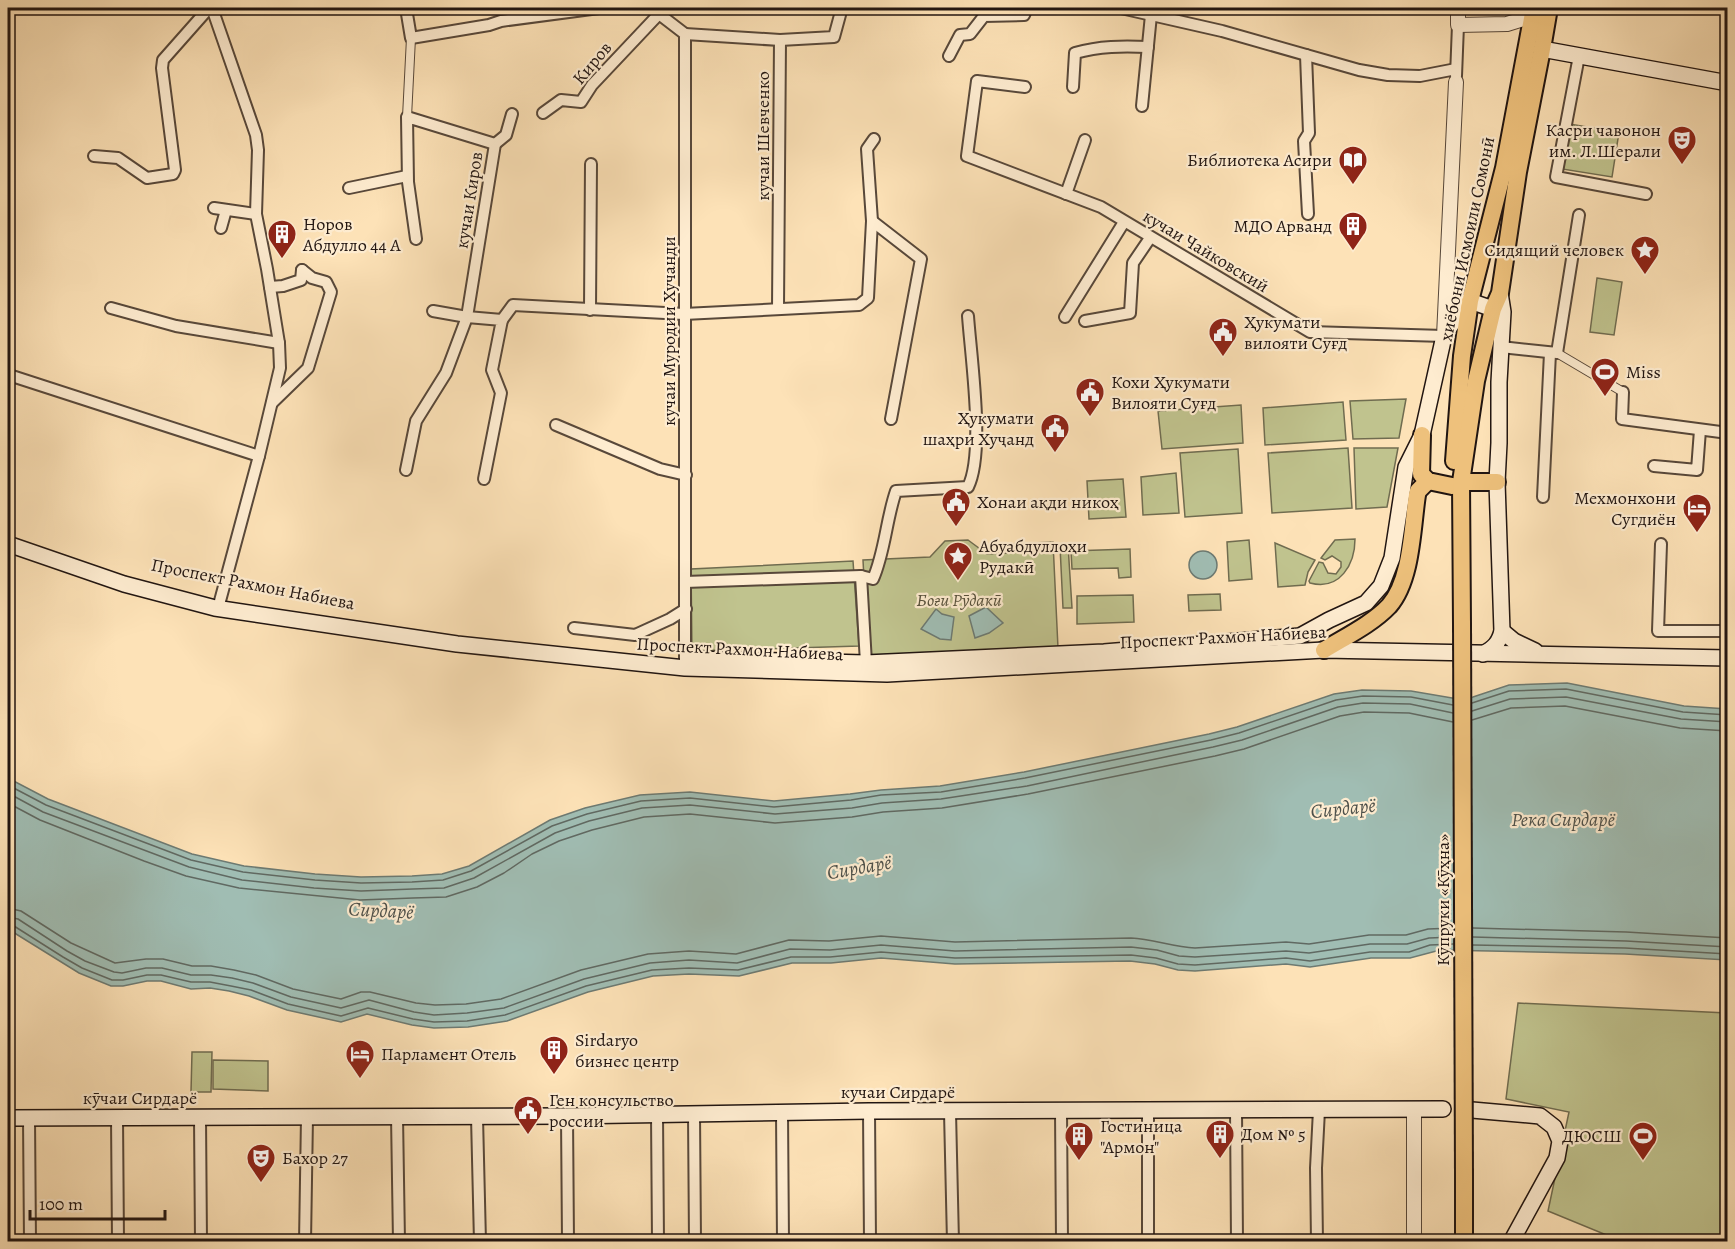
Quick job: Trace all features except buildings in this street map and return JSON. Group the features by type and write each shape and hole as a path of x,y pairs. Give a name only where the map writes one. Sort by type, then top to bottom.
{"main road":[{"path":"1483,654 1499,641 1502,631 1497,482 1503,312 1500,293 1518,172 1549,8"},
{"name":"хиёбони Исмоили Сомонӣ","path":"1457,484 1461,356 1470,301 1504,168 1534,12"},
{"path":"1542,50 1728,83"},
{"path":"1457,484 1492,309 1500,293"},
{"path":"1470,301 1492,309"},
{"name":"Проспект Рахмон Набиева","path":"8,538 124,578 220,601 329,620 437,635 685,663 747,661 866,663 1104,651 1300,636 1366,603 1382,585 1392,558 1406,467 1422,435 1444,336 1463,304 1470,301"},
{"path":"1422,435 1420,470 1428,481 1457,484 1497,482"},
{"path":"1321,625 1324,650 1366,624 1389,606 1400,587 1406,568 1417,495 1428,481"},
{"name":"Кӯпруки «Кӯҳна»","path":"1457,484 1460,1176"},
{"name":"Проспект Рахмон Набиева","path":"8,544 124,584 215,608 447,643 685,663 887,674 1324,650 1728,658"},
{"path":"1502,631 1514,641 1543,654"},
{"name":"кучаи Сирдарё","path":"307,1117 477,1117 869,1111 1148,1112 1443,1109"},
{"path":"1472,1110 1540,1116 1554,1127 1560,1141 1557,1158 1511,1242"},
{"name":"кӯчаи Сирдарё","path":"8,1118 307,1117"},
{"path":"1455,1242 1460,1176"},
{"path":"1460,1176 1464,1242"}],"street":[{"path":"94,156 118,158 147,178 173,174 175,170 162,68 163,60 211,8 256,135 258,150 256,214 279,343 280,368 220,601"},
{"path":"406,8 411,38 407,176 416,238"},
{"path":"411,38 501,21 599,8"},
{"path":"949,56 960,35 970,34 984,16 1024,15 1027,8"},
{"path":"1121,8 1221,31 1359,70 1388,75 1456,75"},
{"path":"1444,336 1458,8"},
{"path":"660,11 685,34 780,40 834,37 840,15"},
{"name":"Киров","path":"543,113 561,100 581,102 592,85 660,11"},
{"path":"1458,25 1507,24 1534,12"},
{"path":"1142,106 1151,15"},
{"name":"кучаи Муродии Хучанди","path":"685,34 685,663"},
{"name":"кучаи Шевченко","path":"778,309 780,40"},
{"path":"1073,87 1075,53 1094,48 1117,46 1148,47"},
{"path":"1306,55 1309,133 1304,141 1308,214"},
{"path":"1579,56 1556,177 1646,194"},
{"name":"кучаи Чайковский","path":"1026,87 977,81 967,156 1101,207 1310,332 1444,336"},
{"path":"495,144 506,135 512,114"},
{"name":"кучаи Киров","path":"406,470 416,421 447,373 467,317 495,144 407,117"},
{"path":"484,479 501,393 492,370 502,320 513,305 684,314 859,305 868,298 872,221 867,149 874,139"},
{"path":"1066,194 1085,140"},
{"path":"590,310 591,164"},
{"path":"349,188 407,176"},
{"path":"214,208 256,214"},
{"path":"221,228 226,210"},
{"path":"1543,497 1554,353 1579,215"},
{"path":"872,221 921,259 891,419"},
{"name":"кучаи Чайковский","path":"1065,317 1124,222"},
{"path":"1085,321 1130,313 1133,263 1150,238"},
{"path":"270,287 283,286 301,280 302,270 312,278 326,282 331,292 308,368 272,403"},
{"path":"111,308 176,326 279,343"},
{"path":"433,311 502,320"},
{"path":"685,582 861,576 873,579 879,566 889,510 896,491 968,487 972,479 976,462 975,413 968,316"},
{"path":"1501,347 1554,353 1623,392 1622,419 1728,433"},
{"path":"12,376 259,456"},
{"path":"556,425 660,469 686,475"},
{"path":"1653,466 1697,470 1700,430"},
{"path":"1661,544 1658,631 1728,631"},
{"path":"861,576 866,663"},
{"path":"574,628 635,635 686,609"},
{"path":"1414,1109 1414,1242"},
{"path":"1236,1110 1237,1242"},
{"path":"1317,1242 1316,1168 1319,1110"},
{"path":"869,1111 870,1242"},
{"path":"1061,1111 1062,1242"},
{"path":"950,1112 953,1242"},
{"path":"1148,1112 1148,1242"},
{"path":"782,1113 783,1242"},
{"path":"657,1114 658,1242"},
{"path":"694,1114 695,1242"},
{"path":"390,1116 399,1242"},
{"path":"567,1116 568,1242"},
{"path":"117,1117 118,1242"},
{"path":"305,1242 307,1117"},
{"path":"477,1117 480,1242"},
{"path":"200,1118 201,1242"},
{"path":"29,1119 30,1242"}],"green space":[{"path":"1569,124 1619,132 1612,177 1562,169"},
{"path":"1597,278 1622,282 1614,335 1590,332"},
{"path":"1406,399 1399,438 1353,439 1350,401"},
{"path":"1343,402 1346,440 1265,445 1263,408"},
{"path":"1241,405 1243,443 1162,449 1158,411"},
{"path":"1348,448 1352,508 1272,513 1268,453"},
{"path":"1354,448 1398,448 1387,507 1356,509"},
{"path":"1238,449 1242,513 1185,517 1180,453"},
{"path":"1176,473 1179,513 1143,515 1141,477"},
{"path":"1123,479 1126,517 1089,519 1087,481"},
{"path":"1355,539 1352,558 1344,573 1330,583 1310,583 1319,562 1323,563 1328,573 1336,574 1341,567 1341,562 1332,556 1325,560 1321,558 1335,540"},
{"name":"Боғи Рӯдакӣ","path":"968,540 987,554 1009,553 1009,544 1053,542 1058,648 868,657 863,560 930,557 945,541"},
{"path":"1249,540 1252,579 1229,581 1227,542"},
{"path":"1275,543 1315,560 1308,572 1305,585 1278,587"},
{"path":"1068,545 1072,608 1063,608 1060,546"},
{"path":"1130,549 1131,577 1119,578 1118,568 1072,569 1071,551"},
{"path":"853,561 859,646 692,651 691,569"},
{"path":"1220,594 1221,610 1189,611 1188,595"},
{"path":"1133,595 1134,622 1077,624 1077,596"},
{"name":"ДЮСШ","path":"1518,1003 1727,1013 1727,1241 1621,1241 1548,1211 1569,1112 1506,1099"},
{"path":"192,1052 212,1052 211,1092 191,1092"},
{"path":"213,1060 268,1061 268,1091 213,1089"}],"water":[{"path":"1203,551 1213,555 1217,565 1213,575 1203,579 1193,575 1189,565 1193,555"},
{"path":"986,607 1003,623 989,633 975,638 969,616"},
{"path":"936,609 942,614 954,617 951,640 940,639 921,629"},
{"name":"Река Сирдарё","path":"1567,683 1684,706 1727,709 1727,960 1625,954 1440,950 1410,958 1371,958 1310,967 1286,964 1195,971 1130,961 955,964 881,958 831,963 792,963 739,976 689,974 653,976 588,992 507,1021 468,1027 434,1028 367,1014 341,1022 287,1010 229,991 210,988 191,989 161,981 111,986 79,973 8,929 8,778 48,799 192,854 244,866 315,874 361,877 412,876 442,874 469,866 550,820 585,808 640,795 690,792 774,801 940,786 1024,772 1209,734 1237,727 1334,694 1362,690 1411,691 1458,699 1473,697 1509,685"}],"place":[{"name":"Касри чавонон им. Л.Шерали","path":"1682,166"},
{"name":"Библиотека Асири","path":"1353,186"},
{"name":"МДО Арванд","path":"1353,252"},
{"name":"Норов Абдулло 44 А","path":"282,260"},
{"name":"Сидящий человек","path":"1645,276"},
{"name":"Ҳукумати вилояти Суғд","path":"1223,358"},
{"name":"Miss","path":"1605,398"},
{"name":"Кохи Ҳукумати Вилояти Суғд","path":"1090,418"},
{"name":"Ҳукумати шаҳри Хуҷанд","path":"1055,454"},
{"name":"Хонаи ақди никоҳ","path":"956,528"},
{"name":"Мехмонхони Сугдиён","path":"1697,534"},
{"name":"Абуабдуллоҳи Рудакӣ","path":"958,582"},
{"name":"Sirdaryo бизнес центр","path":"554,1076"},
{"name":"Парламент Отель","path":"360,1080"},
{"name":"Ген консульство россии","path":"528,1136"},
{"name":"Дом № 5","path":"1220,1160"},
{"name":"Гостиница \"Армон\"","path":"1079,1162"},
{"name":"ДЮСШ","path":"1643,1162"},
{"name":"Бахор 27","path":"261,1184"}],"water label":[{"name":"Сирдарё","path":"1343,808"},
{"name":"Сирдарё","path":"859,867"},
{"name":"Сирдарё","path":"381,910"}]}
